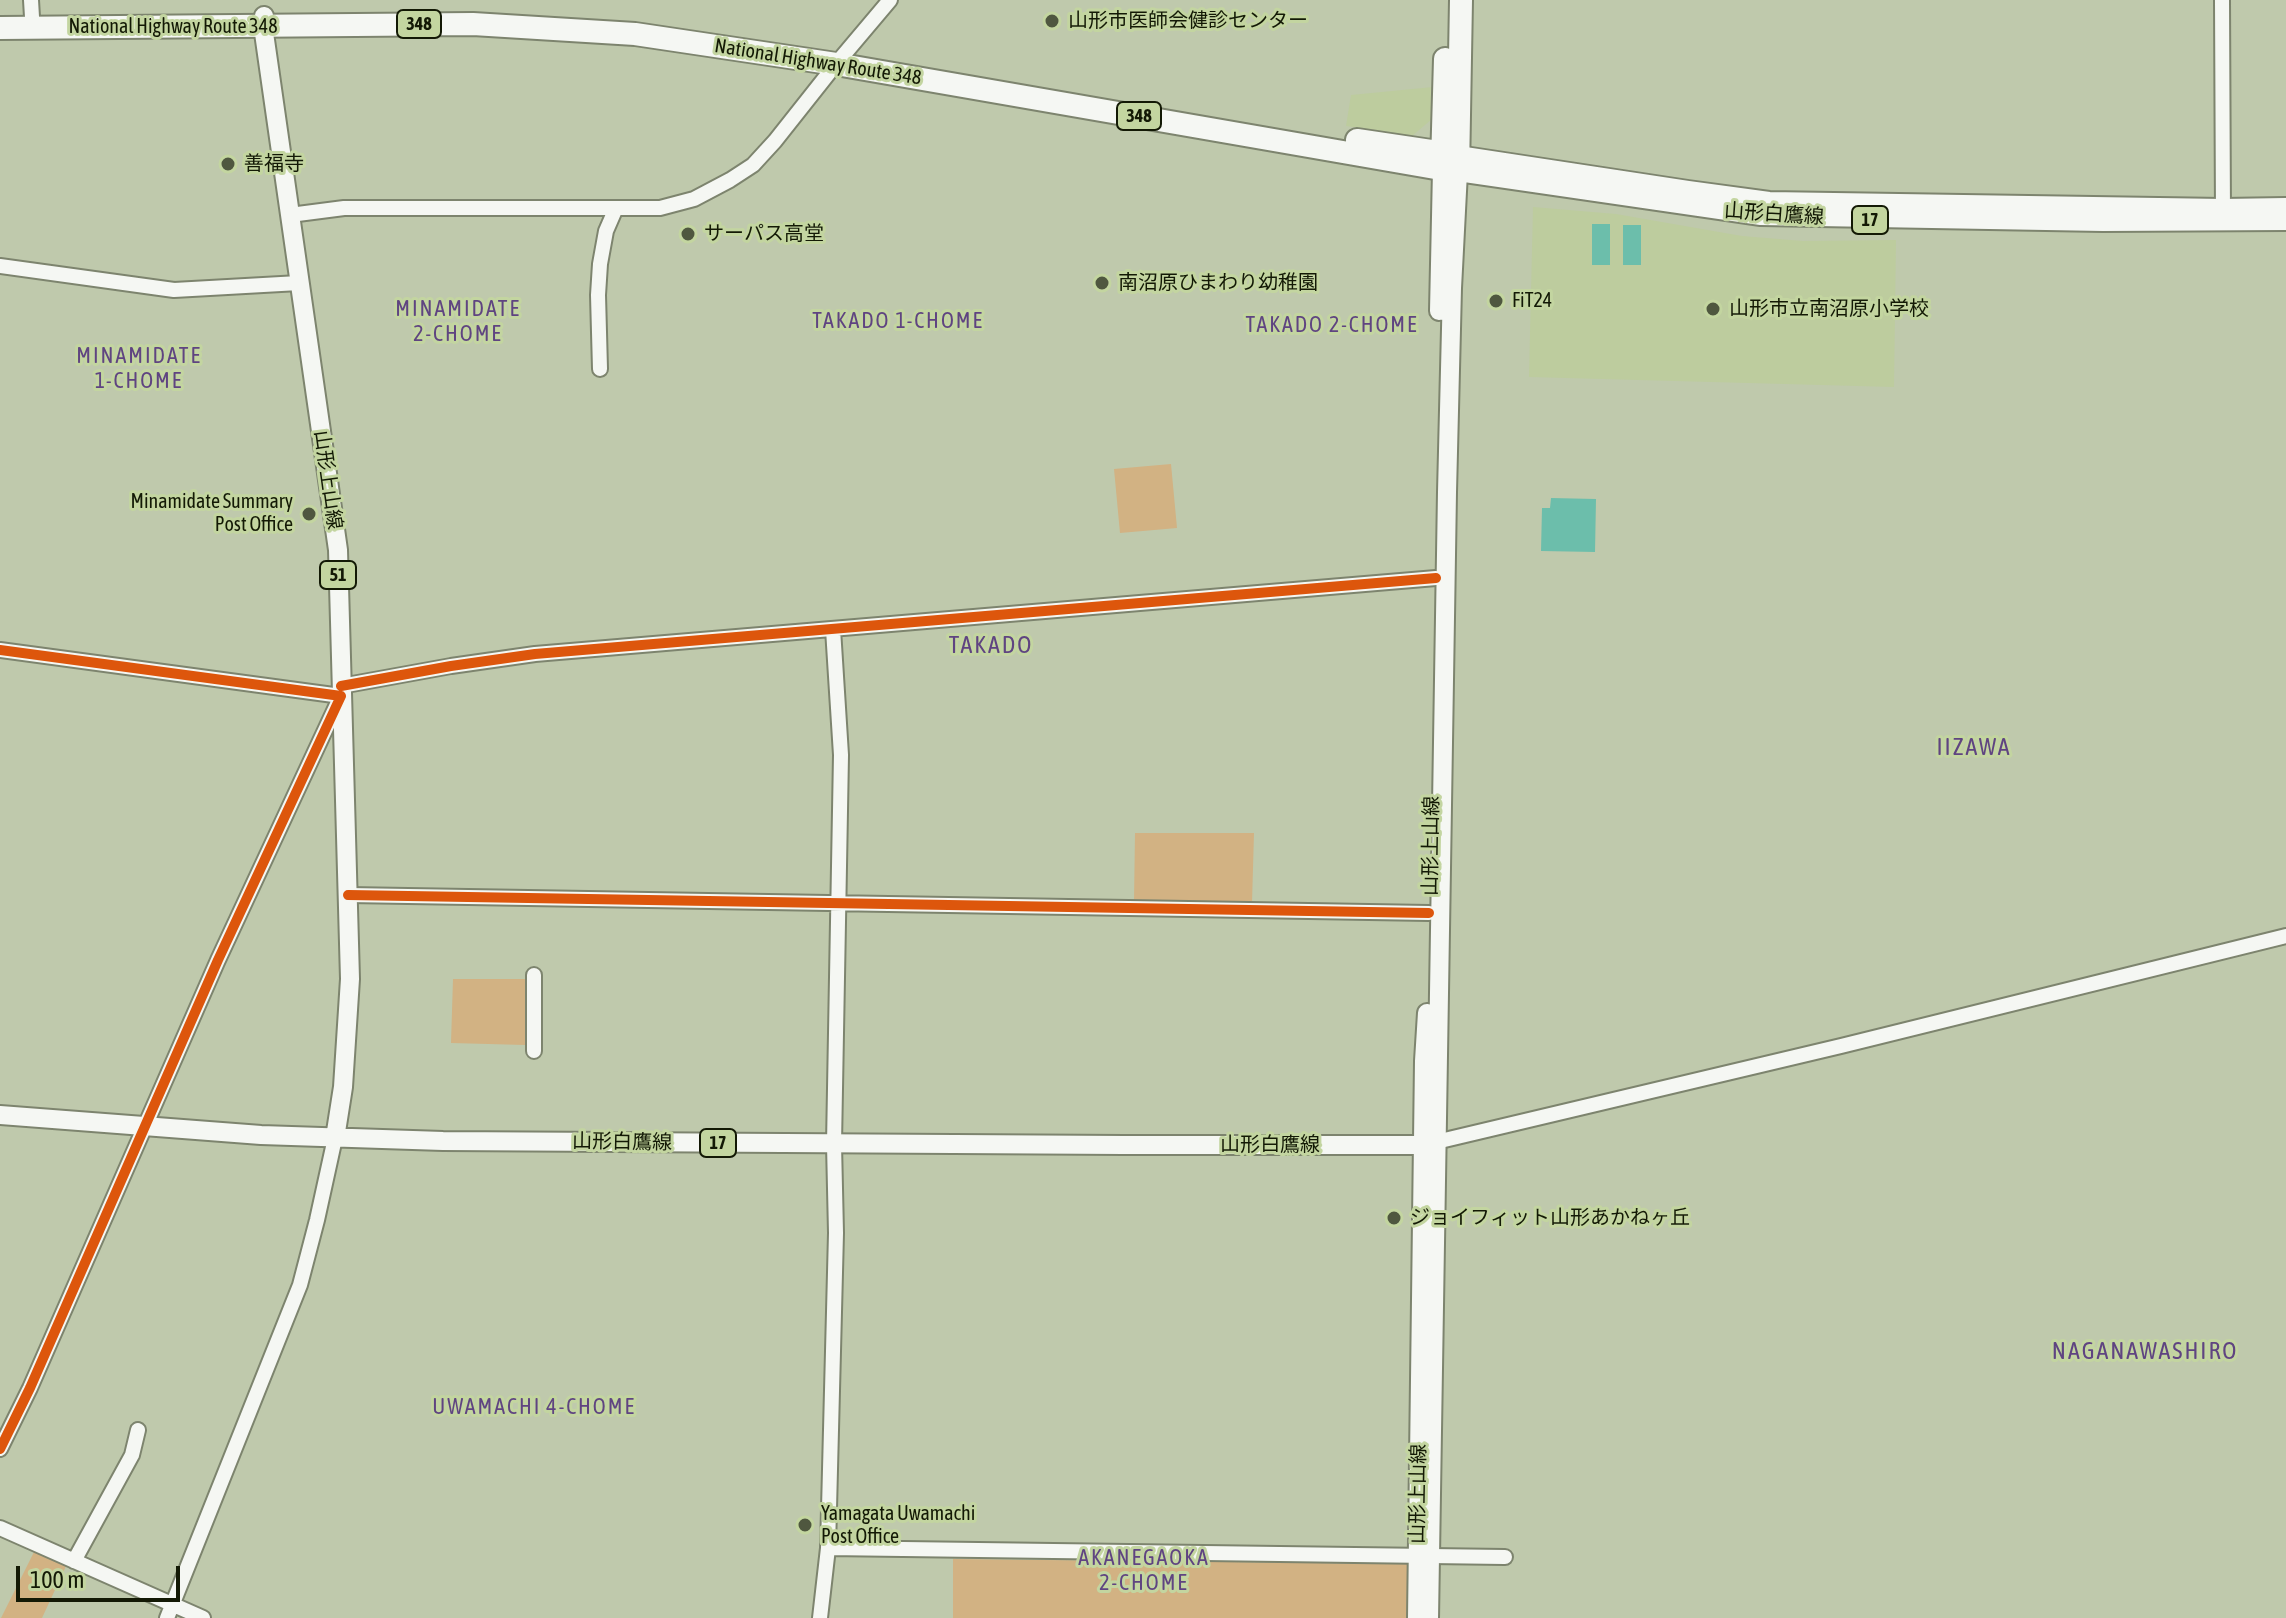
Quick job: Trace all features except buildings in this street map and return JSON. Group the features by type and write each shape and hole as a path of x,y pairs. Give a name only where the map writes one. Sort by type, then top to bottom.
{"highway":[{"path":"1448,0 1450,162"},
{"path":"1450,162 1461,0"},
{"name":"National Highway Route 348","path":"0,18 32,8 263,14 635,34 840,59 1450,162"},
{"name":"National Highway Route 348","path":"0,28 263,14"}],"main road":[{"name":"山形上山線","path":"263,14 338,550 350,979 343,1087 335,1138"},
{"name":"山形白鷹線","path":"1450,162 1761,216 1867,219 2222,215 2286,221"},
{"name":"山形上山線","path":"1430,1144 1429,913 1450,162"},
{"name":"山形上山線","path":"1429,1618 1424,1556 1430,1144 1452,288 1450,162"},
{"name":"山形白鷹線","path":"2222,215 2286,207"},
{"name":"山形白鷹線","path":"0,1115 335,1138 834,1144 1430,1144"},
{"name":"山形上山線","path":"1417,1618 1424,1556"}],"street":[{"path":"290,215 344,208 660,208 694,199 753,165 890,0"},
{"path":"2222,0 2222,215"},
{"path":"600,369 600,264 606,231 616,208"},
{"path":"0,266 174,290 299,283"},
{"path":"0,650 341,691 451,666 535,654 1436,578"},
{"path":"820,1618 828,1548 836,1233 834,1144 841,755 833,629"},
{"path":"0,1449 341,691"},
{"path":"348,895 1429,913"},
{"path":"1430,1144 2286,936"},
{"path":"534,975 534,1051"},
{"path":"170,1611 300,1285 335,1138"},
{"path":"74,1561 132,1455 138,1430"},
{"path":"0,1528 74,1561 170,1611 203,1618"},
{"path":"828,1548 1505,1557"}],"shaded area":[{"path":"1433,87 1432,119 1412,136 1346,126 1351,95"},
{"name":"山形市立南沼原小学校","path":"1533,207 1616,214 1742,236 1803,241 1896,240 1894,387 1529,377"},
{"path":"1171,464 1177,528 1120,533 1114,469"},
{"path":"1135,833 1254,833 1252,903 1134,901"},
{"path":"453,979 526,979 531,983 531,1041 525,1045 451,1043"},
{"path":"35,1550 67,1564 42,1618 1,1618"},
{"path":"953,1559 1410,1564 1409,1618 953,1618"}],"water":[{"path":"1592,224 1610,224 1610,265 1592,265"},
{"path":"1623,225 1641,225 1641,265 1623,265"},
{"path":"1551,498 1596,499 1595,552 1541,551 1542,508 1550,508"}],"cycle path":[{"path":"341,686 535,654 1436,578"},
{"path":"0,650 341,696 218,960 30,1388 0,1449"},
{"path":"348,895 1429,913"}],"place":[{"name":"山形市医師会健診センター","path":"1052,21"},
{"name":"善福寺","path":"228,164"},
{"name":"サーパス高堂","path":"688,234"},
{"name":"南沼原ひまわり幼稚園","path":"1102,283"},
{"name":"FiT24","path":"1496,301"},
{"name":"山形市立南沼原小学校","path":"1713,309"},
{"name":"Minamidate Summary Post Office","path":"309,514"},
{"name":"ジョイフィット山形あかねヶ丘","path":"1394,1218"},
{"name":"Yamagata Uwamachi Post Office","path":"805,1525"}],"district":[{"name":"TAKADO 1-CHOME","path":"898,321"},
{"name":"MINAMIDATE 2-CHOME","path":"458,322"},
{"name":"TAKADO 2-CHOME","path":"1332,325"},
{"name":"MINAMIDATE 1-CHOME","path":"139,368"},
{"name":"TAKADO","path":"991,645"},
{"name":"IIZAWA","path":"1974,747"},
{"name":"NAGANAWASHIRO","path":"2145,1351"},
{"name":"UWAMACHI 4-CHOME","path":"534,1407"},
{"name":"AKANEGAOKA 2-CHOME","path":"1144,1570"}]}
